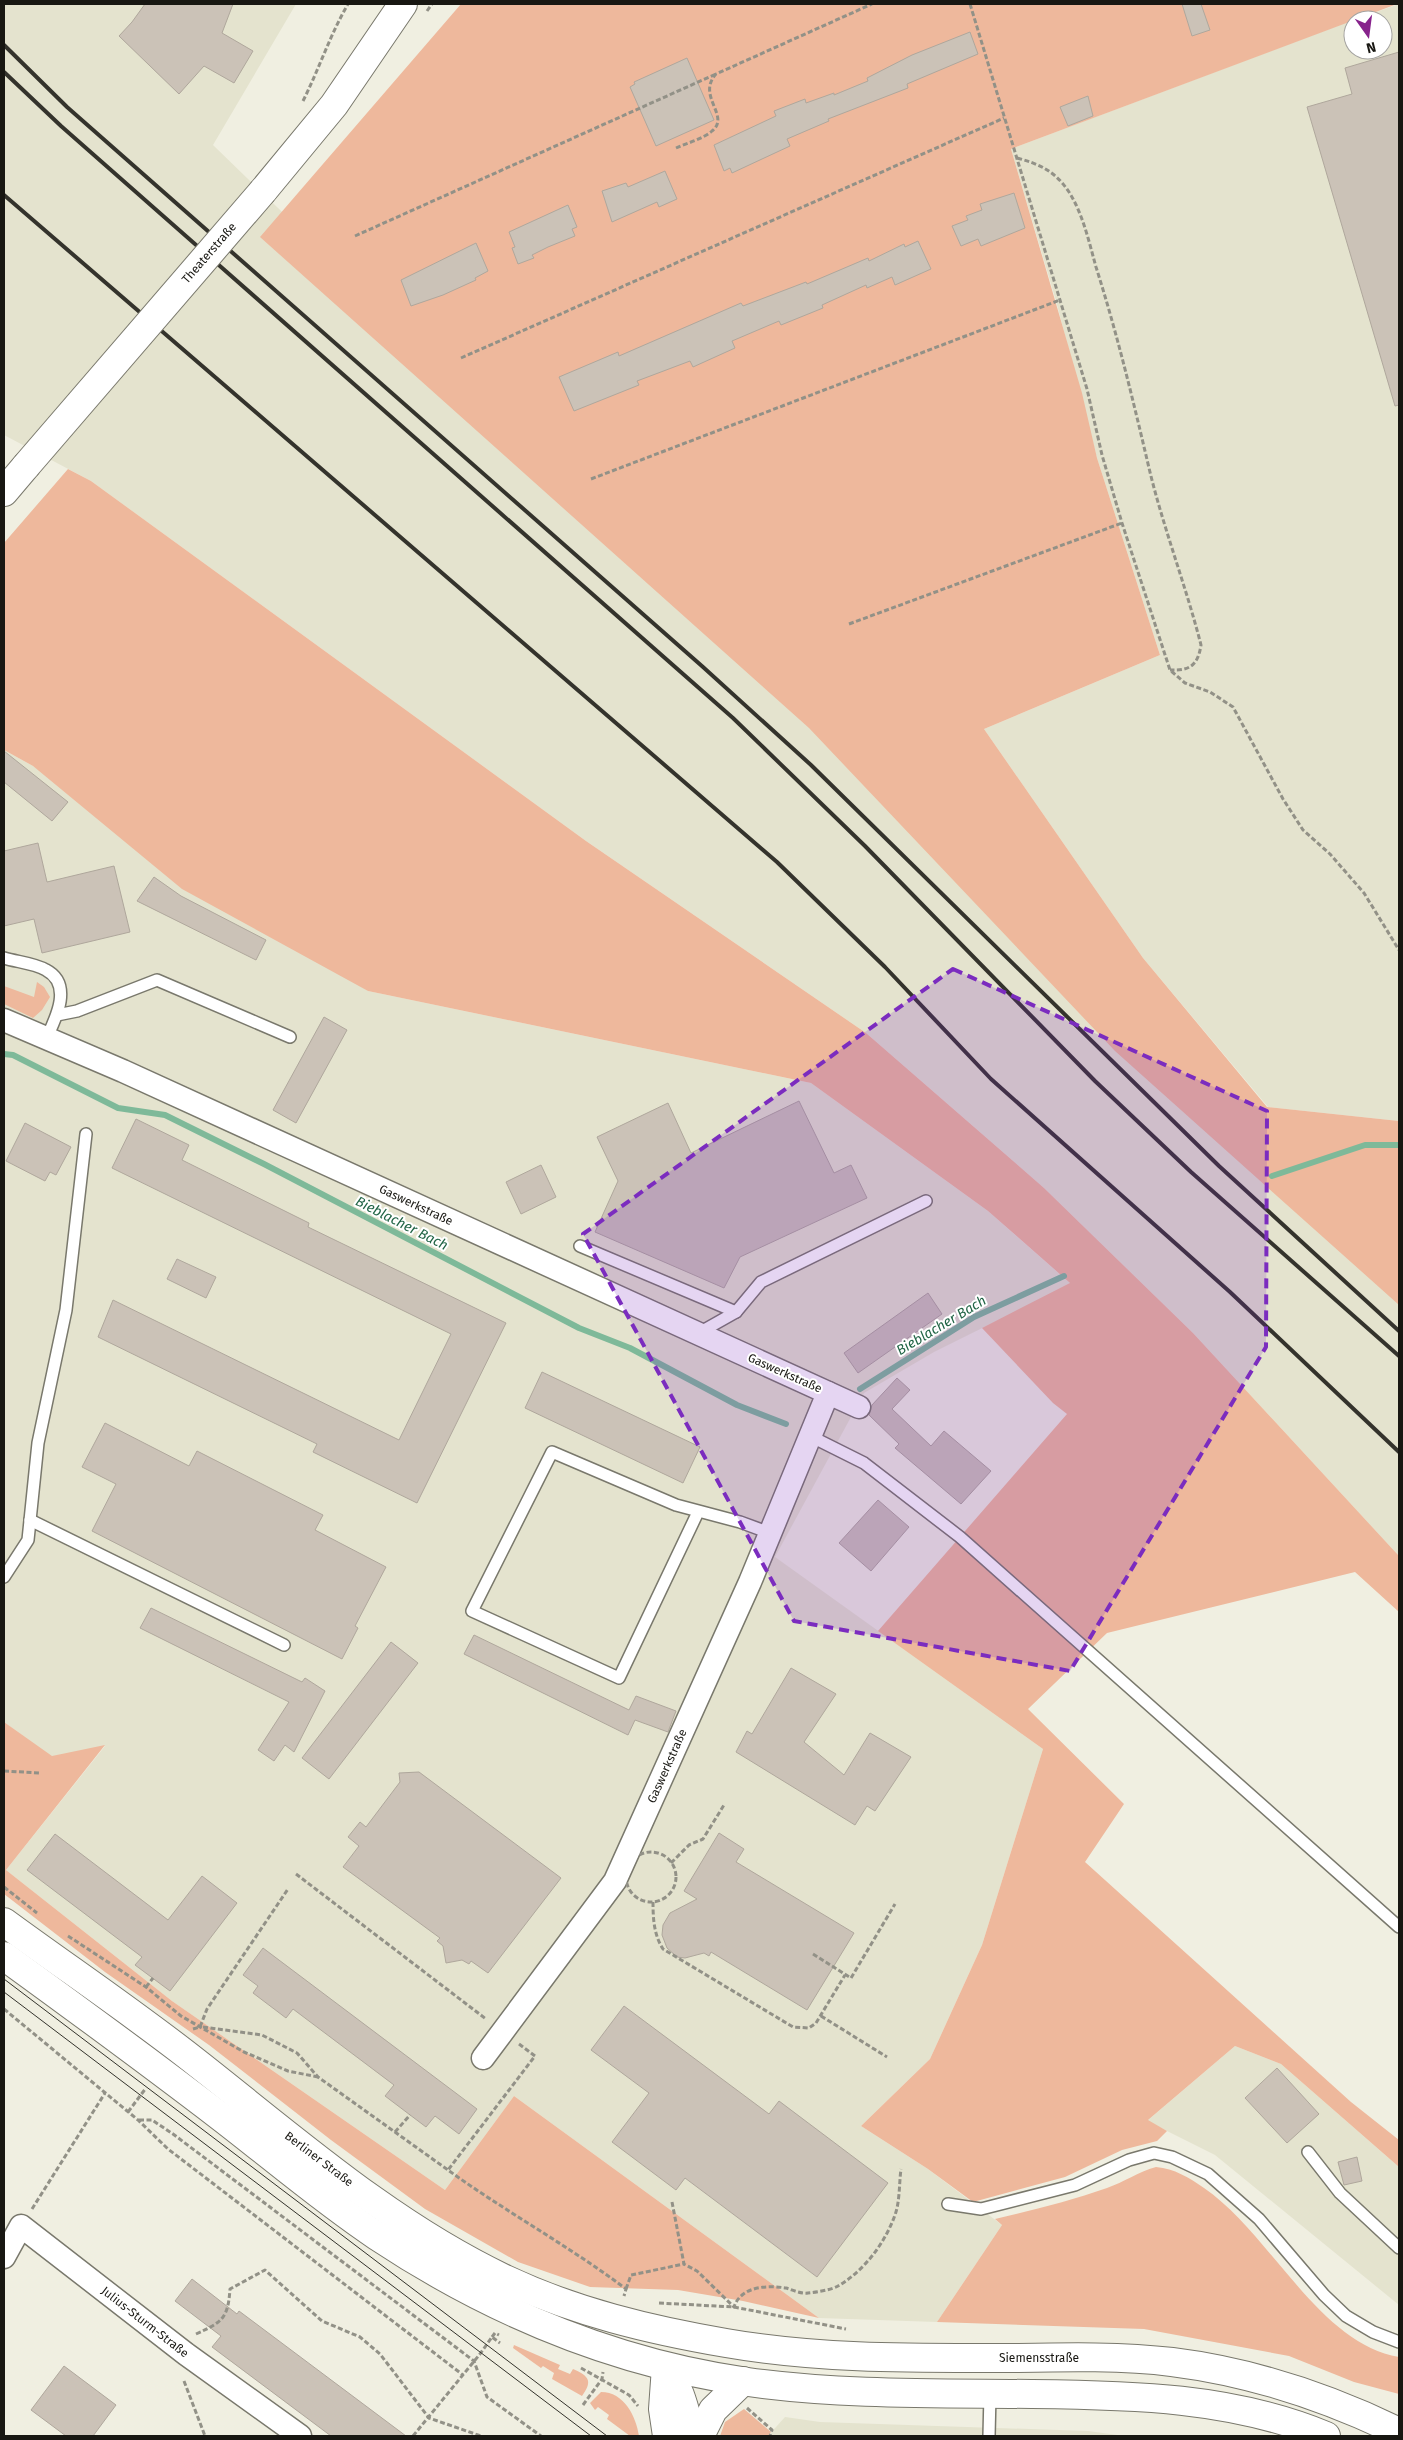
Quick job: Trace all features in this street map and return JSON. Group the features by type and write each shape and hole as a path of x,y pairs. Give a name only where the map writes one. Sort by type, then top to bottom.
{"main road":[{"name":"Theaterstraße","path":"4,492 263,191 334,105 403,4"},
{"name":"Berliner Straße","path":"4,1922 181,2051 312,2155 390,2211 448,2249 505,2279 562,2303 618,2320 670,2332"},
{"path":"4,1956 148,2061 360,2224 407,2255 502,2309 550,2330 597,2347 742,2392 1147,2397 1222,2406 1307,2428 1326,2436"},
{"path":"667,2436 663,2409 670,2332"},
{"name":"Siemensstraße","path":"670,2332 784,2351 880,2358 1060,2358 1170,2362 1248,2376 1312,2394 1396,2428"},
{"path":"666,2367 686,2406 692,2436"},
{"path":"700,2436 713,2410 742,2392"}],"street":[{"name":"Gaswerkstraße","path":"4,1020 859,1407"},
{"name":"Gaswerkstraße","path":"483,2058 615,1881 770,1533 828,1393"},
{"path":"4,2257 21,2226"},
{"name":"Julius-Sturm-Straße","path":"21,2226 186,2354 300,2436"}],"lane":[{"path":"4,958 46,970 56,978 60,988 60,1002 57,1015 46,1038"},
{"path":"57,1015 77,1011 157,980 290,1037"},
{"path":"4,1577 28,1540 38,1443 66,1310 86,1134"},
{"path":"697,1334 736,1312 761,1282 926,1201"},
{"path":"580,1246 736,1312"},
{"path":"810,1436 864,1463 960,1537 1399,1927"},
{"path":"698,1512 619,1678 472,1610 552,1452 676,1505 740,1522 770,1533"},
{"path":"30,1520 284,1646"},
{"path":"1308,2152 1340,2192 1399,2248"},
{"path":"948,2204 981,2209 1075,2185 1129,2160 1154,2153 1172,2157 1208,2174 1259,2219 1324,2295 1346,2316 1373,2332 1399,2342"},
{"path":"989,2436 990,2394"}],"path":[{"path":"332,31 348,4"},
{"path":"355,236 872,4"},
{"path":"970,4 1087,389 1102,455 1122,523 1170,670 1185,683 1210,692 1233,707 1283,799 1304,830 1330,854 1364,893 1399,950"},
{"path":"676,148 712,132 717,125 716,111 709,93 709,81 716,74"},
{"path":"461,358 1004,118"},
{"path":"1017,158 1039,164 1058,177 1070,194 1084,228 1109,309 1131,389 1149,470 1201,645 1199,657 1192,668 1183,671 1170,670"},
{"path":"591,479 1060,300"},
{"path":"849,624 1122,523"},
{"path":"4,1771 40,1773"},
{"path":"671,1863 689,1844 703,1839 724,1805"},
{"path":"649,1853 665,1857 671,1863 676,1880 674,1888 661,1900 653,1902 644,1901 630,1891 626,1875 633,1860 649,1853"},
{"path":"296,1874 535,2056 448,2170"},
{"path":"4,1887 42,1917"},
{"path":"207,2009 288,1889"},
{"path":"653,1902 658,1942 663,1949 794,2027 809,2028 816,2024 845,1974"},
{"path":"812,1954 850,1978 895,1904"},
{"path":"66,1934 146,1987 181,2016 244,2052 288,2070 318,2077"},
{"path":"146,1987 153,1978"},
{"path":"4,2009 138,2120 168,2149 463,2375"},
{"path":"821,2016 887,2057"},
{"path":"200,2027 262,2035 297,2053 318,2077 500,2207 590,2262 626,2289"},
{"path":"21,2226 105,2093"},
{"path":"395,2132 410,2115"},
{"path":"138,2120 152,2120 173,2134 474,2361 487,2397 541,2436"},
{"path":"624,2300 631,2275 684,2264 697,2271 734,2307 736,2299 748,2291 761,2286 785,2288 806,2294 837,2287 863,2266 881,2244 895,2214 901,2170"},
{"path":"672,2202 684,2264"},
{"path":"205,2436 184,2383 186,2354 196,2334 213,2327 228,2309 230,2289 265,2270 322,2321 360,2336 380,2354 429,2418 481,2436"},
{"path":"413,2436 492,2337 500,2343"},
{"path":"583,2405 602,2379 629,2396 641,2409"},
{"path":"742,2392 772,2430 770,2436"}],"highlighted area":[{"path":"953,969 1267,1111 1266,1347 1070,1671 794,1621 583,1234"}],"shaded area":[{"path":"4,4 296,4 213,145 912,822 1399,1283 1399,1556 1193,1333 1044,1188 866,1033 586,841 91,481 4,435"},
{"path":"461,4 1397,4 1381,10 1343,10 1343,24 1011,149 1082,393 1097,458 1160,655 984,729 1143,958 1267,1107 1399,1121 1399,1305 1115,1051 809,728 260,237"},
{"path":"1399,4 1399,1121 1268,1107 1143,958 984,729 1160,655 1097,458 1056,301 1011,149 1343,24 1343,60 1393,60 1393,10 1382,10"},
{"path":"68,469 91,481 586,841 866,1033 1044,1188 1193,1333 1399,1556 1399,1612 1355,1572 1107,1633 1028,1709 1124,1804 1085,1862 1351,2102 1399,2140 1399,2167 1281,2064 1235,2046 1148,2120 1167,2131 1157,2141 1122,2150 1065,2177 973,2202 928,2169 861,2126 930,2059 982,1945 1043,1749 878,1631 1067,1414 1053,1403 982,1328 1070,1283 988,1211 811,1083 368,991 182,889 33,766 4,750 4,543"},
{"path":"4,750 33,766 368,991 811,1083 988,1211 1071,1284 934,1352 864,1393 775,1557 1043,1749 982,1945 930,2059 861,2126 928,2169 1002,2225 937,2322 819,2318 514,2096 445,2190 172,2001 6,1870 105,1746 52,1757 4,1722"},
{"path":"37,982 44,987 50,997 42,1010 33,1018 4,1004 4,986 34,997"},
{"path":"4,1722 52,1756 105,1745 6,1870 172,2001 445,2190 514,2096 819,2318 743,2301 678,2290 590,2287 518,2262 425,2209 331,2140 209,2045 105,1972 4,1894"},
{"path":"1235,2046 1281,2064 1399,2167 1399,2305 1215,2155 1147,2121"},
{"path":"1156,2167 1187,2177 1228,2208 1320,2310 1344,2331 1370,2348 1399,2357 1399,2394 1354,2382 1289,2356 1144,2329 937,2322 1002,2225 995,2219 1093,2193"},
{"path":"514,2345 560,2365 558,2369 570,2374 573,2369 583,2374 588,2383 582,2396 552,2379 554,2373 543,2366 541,2368 513,2348"},
{"path":"601,2392 616,2396 628,2406 639,2436 630,2436 607,2419 609,2415 598,2407 595,2410 590,2403"},
{"path":"744,2409 771,2432 768,2436 720,2436 725,2422"},
{"path":"785,2417 820,2422 1088,2431 1125,2436 768,2436"}],"building":[{"path":"145,4 233,4 222,33 253,51 234,83 204,66 179,94 119,36"},
{"path":"1182,4 1201,4 1210,30 1192,36"},
{"path":"970,32 978,54 907,84 908,88 828,119 829,121 787,139 790,146 732,173 730,168 724,171 714,145 776,116 774,111 805,99 806,103 834,93 834,95 868,81 867,78 912,55"},
{"path":"1399,52 1399,405 1395,406 1307,107 1352,94 1345,68 1372,60 1393,60 1393,54"},
{"path":"687,58 714,120 656,146 630,87 635,84 634,82"},
{"path":"1088,96 1093,116 1068,126 1060,107"},
{"path":"665,171 677,199 659,207 657,202 612,222 602,191 626,183 628,187"},
{"path":"1014,193 1025,228 981,246 978,239 961,246 952,226 968,220 966,216 982,210 980,204"},
{"path":"568,205 577,227 572,229 575,236 548,247 532,255 534,258 518,264 512,248 515,247 509,232"},
{"path":"918,241 931,269 895,285 892,277 867,288 866,285 822,305 823,308 781,325 779,321 732,341 735,348 693,367 690,361 637,381 639,385 574,411 559,377 618,352 619,356 741,303 743,306 806,282 807,284 868,258 869,261 904,244 905,247"},
{"path":"476,243 488,271 475,278 476,280 443,295 411,306 401,280"},
{"path":"4,751 68,802 52,821 4,782"},
{"path":"38,843 47,882 114,866 130,932 42,953 34,919 4,926 4,851"},
{"path":"154,877 181,896 266,940 256,960 137,901"},
{"path":"324,1017 347,1030 296,1123 273,1110"},
{"path":"799,1101 834,1173 851,1165 867,1198 740,1257 724,1288 595,1232 618,1181 597,1137 668,1103 691,1153"},
{"path":"136,1119 189,1145 182,1160 309,1223 308,1227 506,1323 417,1503 313,1452 317,1444 98,1337 113,1300 399,1440 451,1334 112,1168"},
{"path":"25,1123 71,1147 56,1175 50,1172 45,1181 6,1161"},
{"path":"541,1165 556,1197 521,1214 506,1182"},
{"path":"177,1259 216,1277 206,1298 167,1279"},
{"path":"928,1293 942,1314 858,1373 844,1353"},
{"path":"542,1372 700,1447 683,1483 525,1408"},
{"path":"897,1378 910,1390 892,1409 931,1446 944,1431 991,1471 961,1504 895,1448 899,1444 869,1415 872,1405"},
{"path":"105,1423 189,1466 197,1451 323,1515 315,1530 386,1567 355,1626 358,1628 342,1659 92,1531 116,1484 82,1467"},
{"path":"878,1500 909,1527 871,1571 839,1543"},
{"path":"151,1608 302,1682 305,1678 325,1691 294,1752 285,1745 274,1761 258,1750 289,1702 140,1628"},
{"path":"474,1635 629,1710 636,1696 676,1711 668,1732 635,1720 628,1735 464,1654"},
{"path":"391,1642 418,1663 329,1779 302,1758"},
{"path":"791,1668 836,1694 804,1742 844,1775 870,1733 911,1757 875,1811 867,1806 855,1825 736,1752 747,1731 752,1734"},
{"path":"419,1772 561,1878 488,1973 471,1961 469,1964 462,1960 446,1963 443,1946 437,1941 440,1938 343,1867 359,1846 348,1837 360,1822 366,1827 400,1782 399,1773"},
{"path":"719,1833 744,1849 736,1862 854,1933 807,2010 711,1952 709,1956 704,1953 685,1958 677,1957 667,1948 662,1935 663,1925 670,1913 697,1899 684,1891"},
{"path":"55,1834 168,1920 202,1876 237,1903 170,1991 135,1965 142,1957 27,1870"},
{"path":"263,1948 477,2109 459,2134 435,2116 426,2127 385,2096 394,2085 293,2009 286,2018 253,1993 258,1986 243,1975"},
{"path":"624,2006 769,2114 779,2101 888,2183 817,2277 685,2178 676,2190 612,2142 649,2093 591,2050"},
{"path":"1277,2068 1319,2114 1287,2143 1245,2098"},
{"path":"1357,2157 1362,2181 1344,2185 1338,2162"},
{"path":"192,2279 237,2314 239,2311 406,2436 331,2436 212,2347 221,2336 175,2301"},
{"path":"64,2366 116,2405 93,2436 66,2436 31,2410"}],"waterway":[{"name":"Bieblacher Bach","path":"4,1054 13,1055 118,1108 165,1115 264,1164 579,1328 630,1348 737,1405 786,1424"},
{"name":"Bieblacher Bach","path":"1272,1176 1365,1145 1399,1145"},
{"name":"Bieblacher Bach","path":"860,1389 974,1317 1064,1276"}],"tram line":[{"path":"4,1979 607,2436"},
{"path":"4,1992 591,2436"}],"railway":[{"path":"4,45 67,107 703,667 811,765 1219,1166 1399,1331"},
{"path":"4,72 61,126 733,718 865,846 1095,1081 1191,1172 1399,1356"},
{"path":"4,195 777,862 885,967 991,1079 1230,1292 1399,1452"}]}
